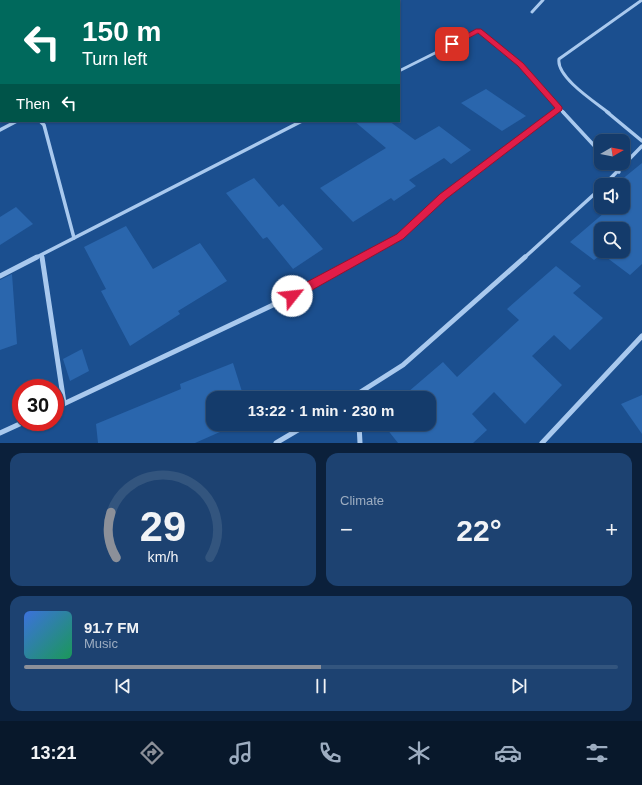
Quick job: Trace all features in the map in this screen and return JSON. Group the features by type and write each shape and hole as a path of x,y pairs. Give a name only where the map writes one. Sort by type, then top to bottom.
{"street":[{"path":"532,12 543,0"},
{"path":"642,0 559,59 558,66 562,75 642,141"},
{"path":"400,71 479,31 520,65 594,145"},
{"path":"64,403 292,296 400,236 443,196 559,108"},
{"path":"0,130 15,122"},
{"path":"41,122 44,124 74,238"},
{"path":"0,276 300,122"},
{"path":"612,178 642,146"},
{"path":"364,391 403,365 458,318 594,194"},
{"path":"42,255 60,379"},
{"path":"542,443 642,336"},
{"path":"0,433 12,428"},
{"path":"276,443 296,431"},
{"path":"359,431 360,443"}],"building":[{"path":"486,89 526,116 502,131 461,103"},
{"path":"355,122 390,122 415,140 439,126 471,150 451,164 444,158 409,180 416,186 394,201 391,198 353,222 320,188 386,148"},
{"path":"642,163 642,264 630,275 607,258 630,258 630,222 594,222 594,258 597,258 594,260 570,242 603,214 630,214 630,178 624,178"},
{"path":"254,178 279,207 283,204 323,249 293,269 267,237 263,239 226,193"},
{"path":"16,207 33,224 0,245 0,217"},
{"path":"126,226 153,269 200,243 227,281 178,311 180,314 130,346 101,291 106,289 84,247"},
{"path":"556,266 581,286 573,293 603,318 570,350 554,335 532,356 562,385 525,424 494,392 472,414 487,430 473,443 398,443 389,431 436,431 436,391 409,391 443,362 457,377 519,320 507,309"},
{"path":"12,274 17,344 0,350 0,280"},
{"path":"82,349 89,371 70,381 63,359"},
{"path":"233,363 242,391 206,391 206,431 222,431 195,443 98,443 96,424 181,389 180,384"},
{"path":"642,395 642,434 621,404"}],"route":[{"path":"292,296 400,236 443,196 559,108 520,65 479,31 452,44"}]}
